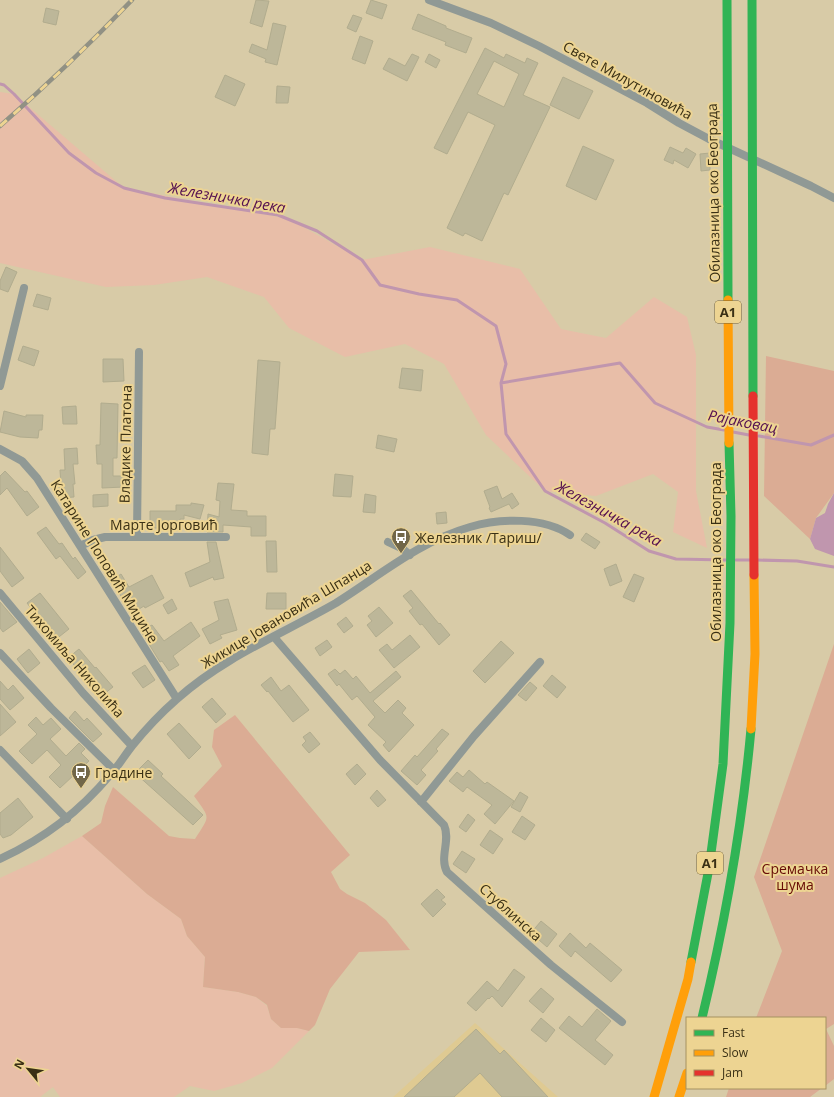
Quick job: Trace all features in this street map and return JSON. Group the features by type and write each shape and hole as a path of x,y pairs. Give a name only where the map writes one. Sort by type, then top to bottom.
{"highway":[{"name":"Обилазница око Београда","path":"654,1097 688,979 709,868 723,764 730,623 731,516 728,405 727,0"},
{"name":"A1","path":"702,1017 725,917 742,813 752,720 754,619 751,190 752,0"},
{"path":"679,1097 686,1076"}],"street":[{"name":"Свете Милутиновића","path":"429,0 491,23 539,46 647,103 704,136 834,198"},
{"path":"0,386 24,288"},
{"name":"Владике Платона","path":"137,536 139,352"},
{"name":"Катарине Поповић Миџине","path":"0,449 18,459 32,471 177,698"},
{"name":"Жикице Јовановића Шпанца","path":"0,859 26,847 67,819 90,798 132,746 177,698 209,674 249,649 336,603 410,555 453,533 484,524 514,520 556,527 570,535"},
{"name":"Марте Јорговић","path":"80,546 93,540 105,537 226,537"},
{"path":"388,542 403,549 410,555"},
{"name":"Тихомиља Николића","path":"0,593 83,693 132,746"},
{"name":"Стублинска","path":"274,637 380,760 445,828 443,861 447,872 551,965 622,1022"},
{"path":"0,653 51,708 114,770"},
{"path":"421,802 474,736 540,662"},
{"path":"0,750 67,819"}],"shaded area":[{"path":"0,92 14,94 124,188 289,219 362,260 430,247 520,269 561,329 606,338 654,297 687,317 696,355 696,491 707,548 673,532 678,492 653,474 596,496 545,491 486,435 444,364 405,344 345,357 289,328 264,297 207,277 154,285 106,287 0,263"},
{"path":"834,493 834,556 815,549 810,539 816,518 825,513"},
{"path":"82,836 147,894 181,919 187,936 205,957 203,987 238,992 256,997 267,1006 271,1019 281,1028 297,1028 309,1031 272,1068 242,1083 214,1091 190,1086 174,1097 60,1097 53,1087 40,1097 0,1097 0,878 43,858"},
{"path":"475,1023 558,1097 393,1097"}],"green space":[{"path":"766,356 834,371 834,493 816,518 810,539 764,496"},
{"name":"Сремачка шума","path":"834,644 834,1024 826,1029 826,1017 756,1017 782,951 754,877"},
{"path":"235,715 350,855 331,872 340,889 365,903 386,920 410,950 359,952 330,989 315,1025 309,1031 297,1028 281,1028 271,1019 267,1005 256,997 238,992 203,987 205,957 187,936 181,919 147,894 82,836 101,823 105,806 113,787 169,836 195,839 204,825 206,813 194,796 222,766 212,747 214,730"},
{"name":"Сремачка шума","path":"826,1029 834,1046 834,1079 826,1085"},
{"path":"729,1089 821,1089 810,1097 726,1097"}],"building":[{"path":"256,0 269,1 262,27 250,23"},
{"path":"371,0 387,5 382,19 366,13"},
{"path":"46,8 59,11 56,25 43,22"},
{"path":"418,14 446,26 446,28 472,38 466,53 445,45 446,42 412,29"},
{"path":"353,15 362,18 356,32 347,28"},
{"path":"273,23 286,26 277,65 265,62 266,59 249,52 252,44 267,50"},
{"path":"360,36 373,41 365,64 352,59"},
{"path":"485,48 504,58 506,54 525,63 527,58 538,63 523,95 550,107 508,195 504,193 482,241 465,233 463,236 447,228 495,125 468,112 447,154 434,148","holes":["494,61 519,74 504,107 477,94"]},
{"path":"412,54 419,57 407,81 383,69 389,58 405,66"},
{"path":"429,54 440,60 436,68 425,62"},
{"path":"225,75 245,84 235,106 215,97"},
{"path":"563,77 593,91 579,119 550,105"},
{"path":"277,86 290,87 288,103 276,103"},
{"path":"583,146 614,160 596,200 566,186"},
{"path":"670,147 683,153 686,148 696,154 688,168 674,160 673,164 664,160"},
{"path":"710,153 710,170 701,171 700,154"},
{"path":"6,267 17,272 8,292 0,289 0,281"},
{"path":"37,294 51,298 48,310 33,306"},
{"path":"23,346 39,351 34,366 18,360"},
{"path":"103,359 123,359 124,381 103,382"},
{"path":"258,360 280,362 275,429 270,429 268,455 252,453"},
{"path":"402,368 423,370 421,391 399,388"},
{"path":"101,403 118,404 117,458 113,458 113,476 123,476 124,487 102,488 102,464 97,464 96,445 100,445"},
{"path":"76,406 77,424 63,424 62,407"},
{"path":"4,411 26,417 26,415 43,415 42,430 39,430 38,438 20,437 0,432"},
{"path":"378,435 397,439 394,452 376,448"},
{"path":"77,448 78,464 73,464 75,484 73,484 74,497 60,498 60,470 65,470 64,449"},
{"path":"5,471 25,492 27,491 39,507 27,516 7,488 0,495 0,476"},
{"path":"335,474 353,476 351,497 333,496"},
{"path":"218,483 234,484 231,510 247,511 247,516 266,516 266,536 251,536 251,527 223,525 223,532 207,532 208,514 219,517 220,501 216,500"},
{"path":"497,486 502,499 512,493 519,504 512,509 509,504 491,512 484,491"},
{"path":"108,494 108,506 93,507 93,495"},
{"path":"365,494 376,496 375,513 363,512"},
{"path":"191,503 204,505 200,519 184,515 184,519 180,519 180,528 150,528 150,511 176,511 176,505 191,505"},
{"path":"446,512 447,523 437,524 436,513"},
{"path":"46,527 59,544 62,543 73,559 75,557 86,572 78,579 60,556 56,559 37,533"},
{"path":"586,533 600,542 595,549 581,540"},
{"path":"266,541 276,541 277,572 267,572"},
{"path":"207,542 216,542 224,578 214,580 213,577 190,587 185,573 210,562"},
{"path":"0,547 24,578 12,587 0,571"},
{"path":"616,564 622,581 610,586 604,569"},
{"path":"121,574 129,587 152,575 164,598 145,608 144,606 131,614 112,580"},
{"path":"634,574 644,578 634,602 623,597"},
{"path":"411,590 450,635 439,645 409,611 413,608 403,596"},
{"path":"40,593 69,629 55,640 27,603"},
{"path":"267,593 286,593 286,609 266,609"},
{"path":"172,599 177,609 168,614 163,605"},
{"path":"228,599 237,630 220,635 222,638 210,644 202,629 219,620 214,602"},
{"path":"0,602 17,622 3,632 0,628"},
{"path":"379,607 393,623 376,637 367,625 372,621 368,616"},
{"path":"346,617 353,626 344,633 337,624"},
{"path":"191,622 200,636 173,656 179,665 169,671 162,661 160,662 141,631 152,625 164,641"},
{"path":"410,635 420,647 394,668 379,650 387,644 392,650"},
{"path":"327,640 332,647 320,656 315,648"},
{"path":"501,641 514,653 485,683 473,671"},
{"path":"29,649 40,663 28,673 17,659"},
{"path":"79,649 113,687 104,694 101,690 98,693 68,658"},
{"path":"145,665 155,680 143,688 132,673"},
{"path":"335,669 340,674 345,670 353,679 356,676 370,693 396,671 401,677 373,701 385,713 398,700 406,708 402,713 414,725 389,752 383,745 386,742 368,725 375,717 357,696 352,700 339,684 337,686 328,674"},
{"path":"552,675 566,687 557,698 543,686"},
{"path":"271,677 281,691 289,685 309,710 293,722 268,691 267,692 261,685"},
{"path":"0,681 8,690 13,685 24,698 10,710 0,699"},
{"path":"530,682 537,688 526,701 518,695"},
{"path":"212,698 226,714 216,723 202,707"},
{"path":"0,704 16,722 0,736"},
{"path":"75,711 84,721 87,718 102,734 93,742 69,718"},
{"path":"36,717 43,725 51,718 61,729 50,739 66,756 79,743 85,749 81,753 89,761 60,788 49,777 61,765 47,750 32,764 19,751 37,734 28,725"},
{"path":"179,723 201,747 189,759 167,734"},
{"path":"442,729 449,734 436,749 438,751 421,770 426,775 417,785 401,771 415,755 417,757"},
{"path":"310,732 320,744 309,753 302,745 306,741 303,737"},
{"path":"148,760 163,774 161,776 203,815 193,825 135,773"},
{"path":"357,764 366,774 355,785 346,774"},
{"path":"469,770 485,784 487,782 514,801 495,824 484,814 492,805 467,787 463,792 449,781 457,772 463,777"},
{"path":"377,790 386,800 378,807 370,798"},
{"path":"520,792 528,797 520,812 511,807"},
{"path":"18,798 33,817 11,835 3,838 0,834 0,813"},
{"path":"468,814 475,820 466,832 459,827"},
{"path":"522,816 535,825 525,840 512,832"},
{"path":"490,830 503,839 493,854 480,845"},
{"path":"462,851 475,859 466,873 453,864"},
{"path":"437,889 445,897 441,900 446,904 433,917 421,904"},
{"path":"541,921 557,934 547,947 531,933"},
{"path":"570,933 586,948 590,943 622,970 611,982 575,951 571,957 559,946"},
{"path":"514,969 525,977 502,1007 492,996 489,999 488,998 476,1011 467,1003 487,981 498,991"},
{"path":"541,988 554,999 543,1013 529,1001"},
{"path":"597,1009 611,1021 595,1040 613,1055 605,1065 559,1028 569,1016 582,1027"},
{"path":"541,1018 555,1030 546,1042 531,1030"},
{"path":"476,1029 500,1054 504,1050 548,1097 502,1097 480,1073 454,1097 404,1097"}],"waterway":[{"name":"Железничка река","path":"0,84 4,85 14,94 69,153 96,173 124,188 165,198 278,215 317,231 362,260 380,285 419,294 457,300 496,326 506,364 501,383 506,434 545,491 605,523 649,551 676,559 726,560"},
{"name":"Рајаковац","path":"501,383 620,363 655,403 707,427 724,430"},
{"name":"Рајаковац","path":"733,432 749,435"},
{"name":"Рајаковац","path":"759,436 811,445 834,435"},
{"name":"Железничка река","path":"736,560 750,560"},
{"name":"Железничка река","path":"757,560 797,561 834,567"}],"railway":[{"path":"0,126 68,64 132,0"}],"traffic: fast":[{"path":"727,0 728,300"},
{"path":"752,0 753,396"},
{"path":"691,962 709,868 723,764 730,623 731,516 729,443"},
{"path":"702,1017 732,875 743,802 751,729"}],"traffic: slow":[{"path":"728,300 729,443"},
{"path":"751,729 755,654 754,575"},
{"path":"654,1097 688,979 691,962"},
{"path":"679,1097 686,1076"}],"traffic: jam":[{"path":"753,396 754,575"}],"place":[{"name":"Железник /Тариш/","path":"401,554"},
{"name":"Градине","path":"81,789"}]}
